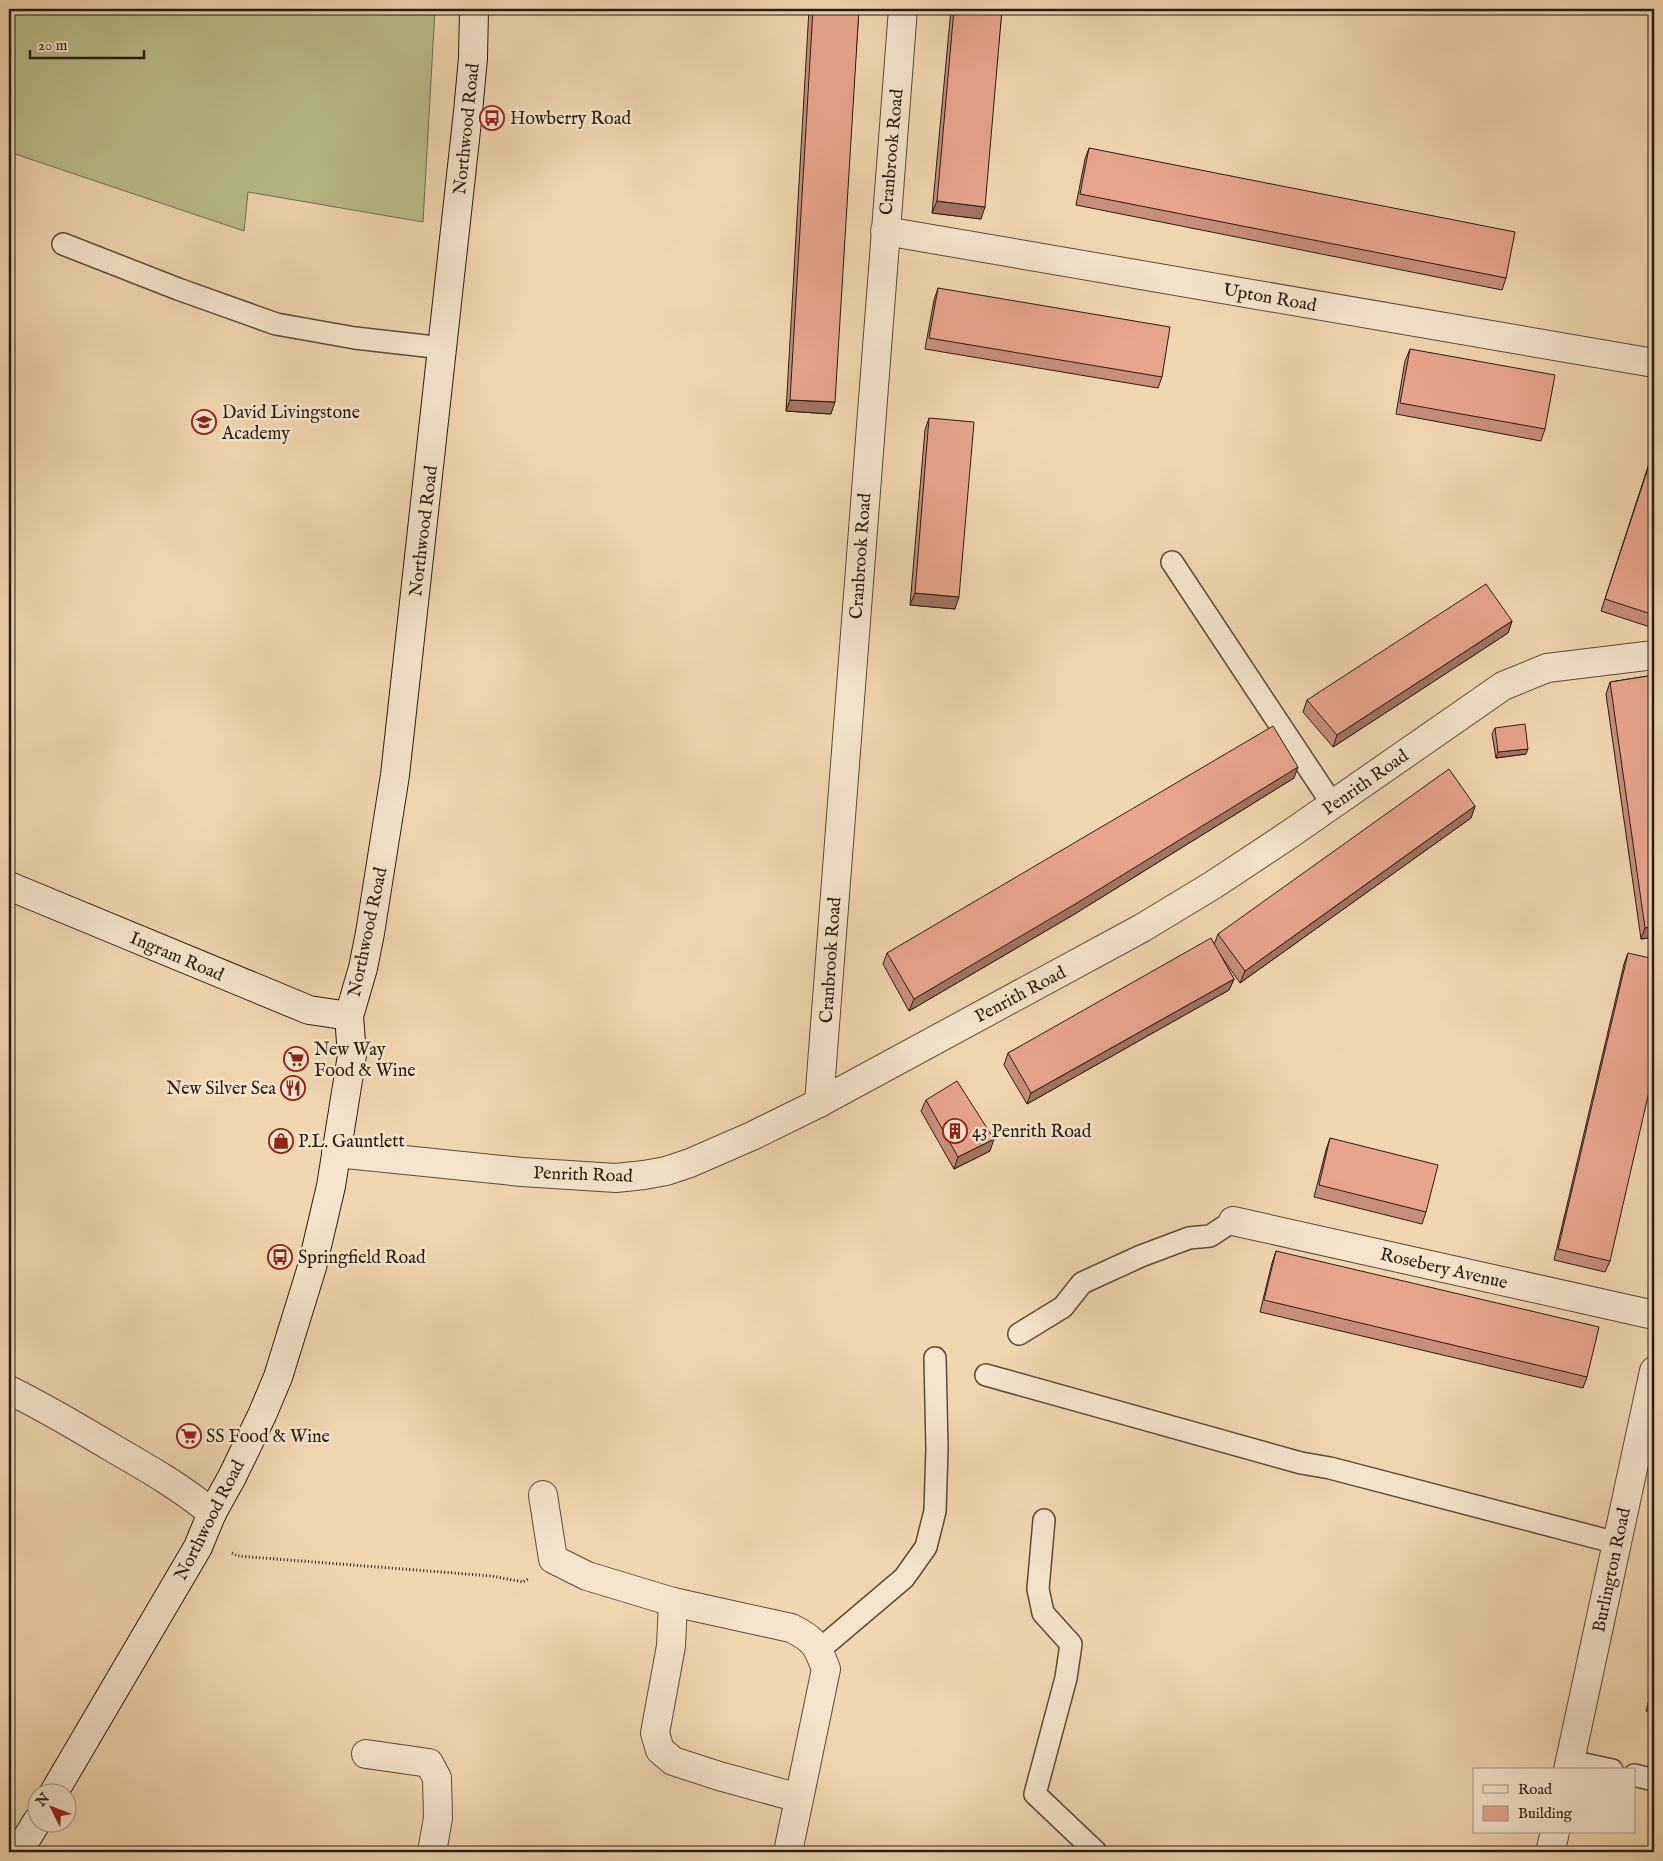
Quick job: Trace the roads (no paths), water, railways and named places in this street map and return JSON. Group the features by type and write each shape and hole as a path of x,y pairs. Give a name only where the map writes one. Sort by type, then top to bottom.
{"street":[{"name":"Northwood Road","path":"59,1784 202,1538 212,1513 262,1415 278,1377 321,1232 352,1055 349,1016 368,943 392,795 470,94 474,9"},
{"name":"Cranbrook Road","path":"819,1103 902,9"},
{"name":"Upton Road","path":"885,231 1654,362"},
{"name":"Penrith Road","path":"336,1153 522,1172 616,1178 666,1171 690,1163 752,1136 819,1103 1142,928 1214,884 1333,805 1503,686 1547,668 1566,664 1654,655"},
{"name":"Ingram Road","path":"9,886 309,1010 349,1016"},
{"name":"Rosebery Avenue","path":"1233,1221 1654,1315"},
{"name":"Burlington Road","path":"1569,1766 1654,1371"},
{"path":"9,1390 46,1408 143,1466 189,1494 212,1513"},
{"path":"543,1495 553,1559 587,1576 673,1602 791,1628 808,1636 819,1650 826,1670 788,1852"},
{"path":"673,1602 672,1646 655,1733 660,1750 673,1761 799,1798"},
{"path":"366,1754 429,1763 437,1778 438,1818 432,1852"},
{"path":"18,1852 29,1834"},
{"path":"1550,1852 1554,1834"}],"lane":[{"path":"63,244 178,289 276,324 354,338 443,348"},
{"path":"1172,562 1333,805"},
{"path":"1019,1334 1063,1306 1082,1283 1149,1253 1189,1238 1210,1236 1233,1221"},
{"path":"819,1650 904,1578 926,1547 935,1511 938,1449 935,1358"},
{"path":"986,1375 1301,1463 1330,1468 1618,1543"},
{"path":"1044,1520 1038,1589 1043,1613 1071,1644 1066,1678 1035,1794 1096,1852"},
{"path":"1569,1766 1590,1768"},
{"path":"1636,1776 1654,1780"}],"place":[{"name":"Howberry Road","path":"492,118"},
{"name":"David Livingstone Academy","path":"204,422"},
{"name":"New Way Food & Wine","path":"296,1059"},
{"name":"New Silver Sea","path":"293,1088"},
{"name":"43 Penrith Road","path":"955,1131"},
{"name":"P.L. Gauntlett","path":"281,1141"},
{"name":"Springfield Road","path":"280,1257"},
{"name":"SS Food & Wine","path":"189,1436"}]}
